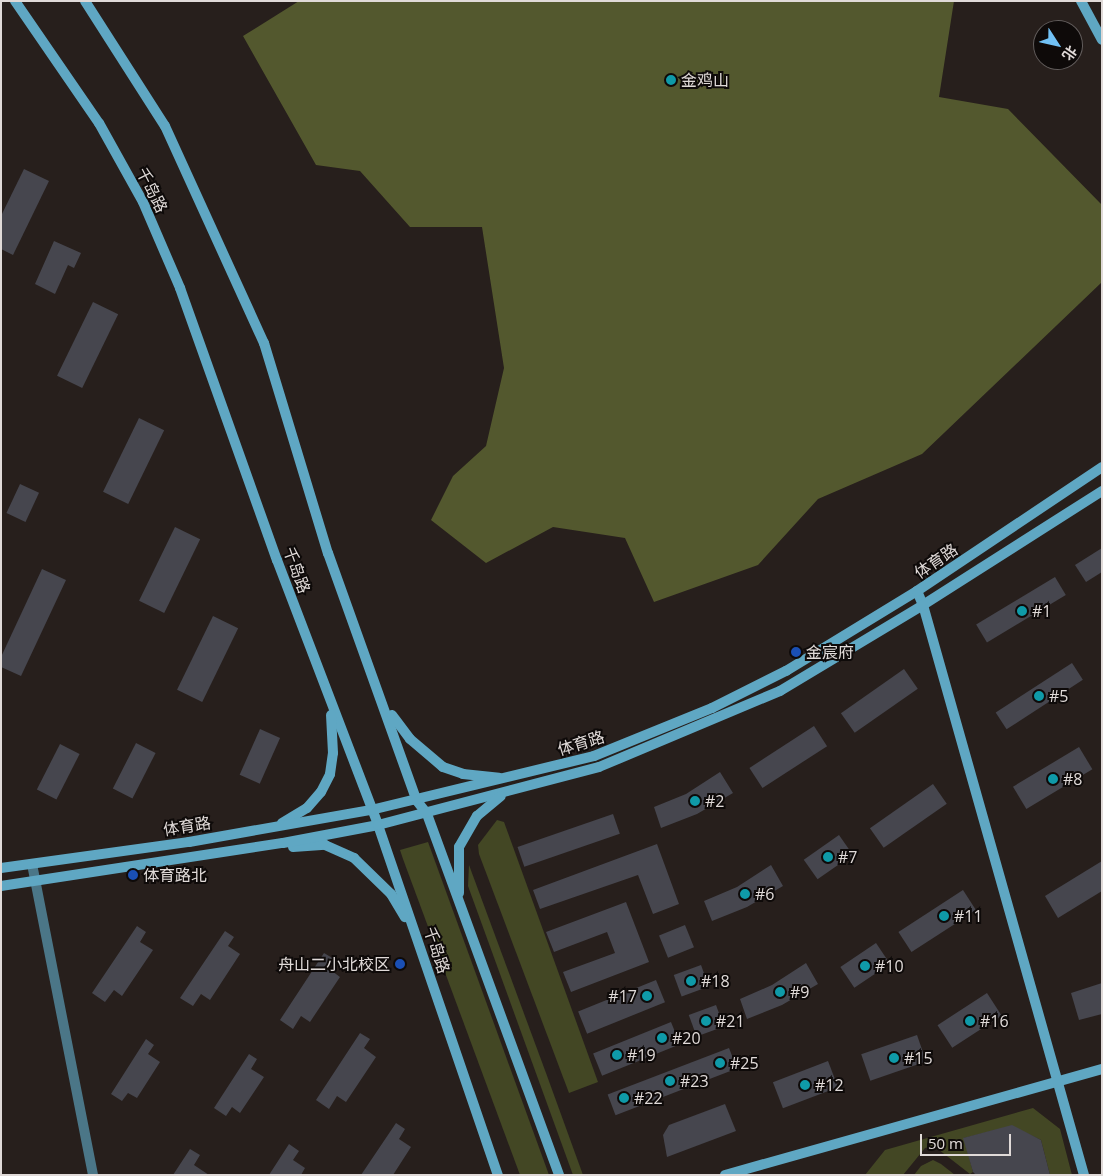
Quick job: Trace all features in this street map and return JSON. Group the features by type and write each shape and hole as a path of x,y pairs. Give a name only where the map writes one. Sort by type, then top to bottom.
{"street":[{"name":"千岛路","path":"14,1 99,123 143,202 180,288 328,697 378,825 498,1175"},
{"path":"85,1 165,126 264,344 328,553 387,710 417,800 427,814 559,1175"},
{"path":"1084,3 1102,40"},
{"name":"体育路","path":"1,868 371,810 594,756 712,708 786,671 916,591 1102,468"},
{"name":"体育路","path":"1,886 240,849 378,825 427,814 599,767 721,719 780,691 923,605 1102,491"},
{"path":"916,591 923,605 1084,1175"},
{"path":"277,826 307,808 321,792 330,774 333,753 328,697"},
{"path":"387,710 410,739 443,767 463,774 505,779"},
{"path":"460,904 459,847 477,816 502,794"},
{"path":"240,849 255,851 325,845 339,850 354,858 391,894 415,932"},
{"path":"32,864 33,881 93,1175"},
{"path":"726,1175 796,1158 1058,1080 1102,1069"}],"green space":[{"path":"299,1 954,1 939,97 1008,109 1102,205 1102,282 922,454 818,499 758,565 654,602 625,538 553,527 486,563 431,520 453,476 486,446 504,368 482,227 410,227 360,171 316,165 243,36"},
{"path":"497,820 504,822 598,1082 569,1093 479,854 478,845"},
{"path":"428,842 549,1175 520,1175 403,859 400,850"},
{"path":"469,865 583,1175 573,1175 468,886"},
{"path":"1033,1108 1060,1129 1072,1175 1050,1175 1041,1140 1012,1126 964,1138 973,1172 970,1174 934,1146 925,1148 903,1175 865,1175 885,1150"},
{"path":"933,1160 955,1175 914,1175 921,1166"}],"building":[{"path":"24,169 49,181 13,255 1,249 1,216"},
{"path":"54,241 81,253 74,268 68,265 55,294 35,284"},
{"path":"93,302 118,314 82,388 57,376"},
{"path":"139,418 164,430 128,504 103,492"},
{"path":"20,484 39,493 26,522 6,513"},
{"path":"175,527 200,539 164,613 139,601"},
{"path":"1102,548 1102,572 1086,582 1075,565"},
{"path":"42,569 66,580 21,676 1,667 1,657"},
{"name":"#1","path":"1055,577 1066,595 987,642 976,624"},
{"path":"213,616 238,628 202,702 177,690"},
{"name":"#5","path":"1072,663 1083,680 1007,729 996,713"},
{"path":"904,669 918,689 855,733 841,713"},
{"path":"814,726 827,746 762,788 749,768"},
{"path":"260,729 280,738 260,784 240,775"},
{"path":"136,743 156,753 132,798 113,788"},
{"path":"60,744 80,754 56,799 37,789"},
{"name":"#8","path":"1079,747 1092,769 1026,809 1013,787"},
{"name":"#2","path":"720,772 733,793 697,814 661,828 654,807 686,794"},
{"path":"933,784 947,804 884,848 870,828"},
{"path":"613,814 620,834 524,867 518,847"},
{"name":"#7","path":"839,835 853,855 818,879 804,860"},
{"path":"657,844 679,904 653,914 638,875 540,909 533,890"},
{"path":"1102,861 1102,891 1058,918 1045,896"},
{"name":"#6","path":"771,865 783,886 747,907 712,921 704,901 737,887"},
{"name":"#11","path":"963,890 976,910 911,952 898,932"},
{"path":"626,902 649,962 571,992 563,972 615,953 607,932 554,952 546,932"},
{"path":"685,925 694,947 668,958 659,935"},
{"path":"137,926 146,932 140,942 153,950 122,996 114,990 105,1002 92,993"},
{"path":"225,931 234,937 228,946 240,954 210,1000 201,994 193,1006 180,998"},
{"name":"#10","path":"876,943 890,964 854,988 840,967"},
{"path":"324,953 334,959 328,968 340,977 310,1022 301,1016 293,1029 280,1020"},
{"name":"#9","path":"806,963 818,984 782,1005 747,1019 740,999 772,985"},
{"name":"#18","path":"701,965 709,987 682,997 674,975"},
{"path":"656,980 665,1002 587,1034 578,1011"},
{"path":"1102,983 1102,1014 1079,1020 1071,993"},
{"name":"#16","path":"987,993 1002,1016 952,1048 938,1025"},
{"name":"#21","path":"716,1005 724,1027 697,1037 689,1015"},
{"path":"671,1022 680,1044 602,1076 593,1053"},
{"path":"360,1033 370,1039 364,1048 376,1057 346,1102 337,1096 329,1109 316,1100"},
{"name":"#15","path":"917,1035 926,1061 870,1081 861,1054"},
{"path":"146,1039 154,1045 148,1054 160,1062 137,1098 128,1093 122,1101 111,1094"},
{"path":"729,1048 737,1069 616,1115 608,1095"},
{"path":"249,1054 257,1059 251,1069 264,1077 240,1113 232,1107 226,1116 214,1108"},
{"name":"#12","path":"828,1061 838,1087 783,1108 773,1082"},
{"path":"725,1104 736,1131 667,1157 663,1135 669,1125"},
{"path":"396,1123 405,1129 399,1139 411,1147 393,1175 361,1175"},
{"path":"1012,1125 1041,1140 1050,1175 976,1175 973,1172 963,1138"},
{"path":"289,1144 299,1151 293,1160 305,1168 301,1175 269,1175"},
{"path":"190,1149 200,1155 194,1165 209,1175 173,1175"}],"place":[{"name":"金鸡山","path":"671,80"},
{"name":"#1","path":"1022,611"},
{"name":"金宸府","path":"796,652"},
{"name":"#5","path":"1039,696"},
{"name":"#8","path":"1053,779"},
{"name":"#2","path":"695,801"},
{"name":"#7","path":"828,857"},
{"name":"体育路北","path":"133,875"},
{"name":"#6","path":"745,894"},
{"name":"#11","path":"944,916"},
{"name":"舟山二小北校区","path":"400,964"},
{"name":"#10","path":"865,966"},
{"name":"#18","path":"691,981"},
{"name":"#9","path":"780,992"},
{"name":"#17","path":"647,996"},
{"name":"#21","path":"706,1021"},
{"name":"#16","path":"970,1021"},
{"name":"#20","path":"662,1038"},
{"name":"#19","path":"617,1055"},
{"name":"#15","path":"894,1058"},
{"name":"#25","path":"720,1063"},
{"name":"#23","path":"670,1081"},
{"name":"#12","path":"805,1085"},
{"name":"#22","path":"624,1098"}]}
